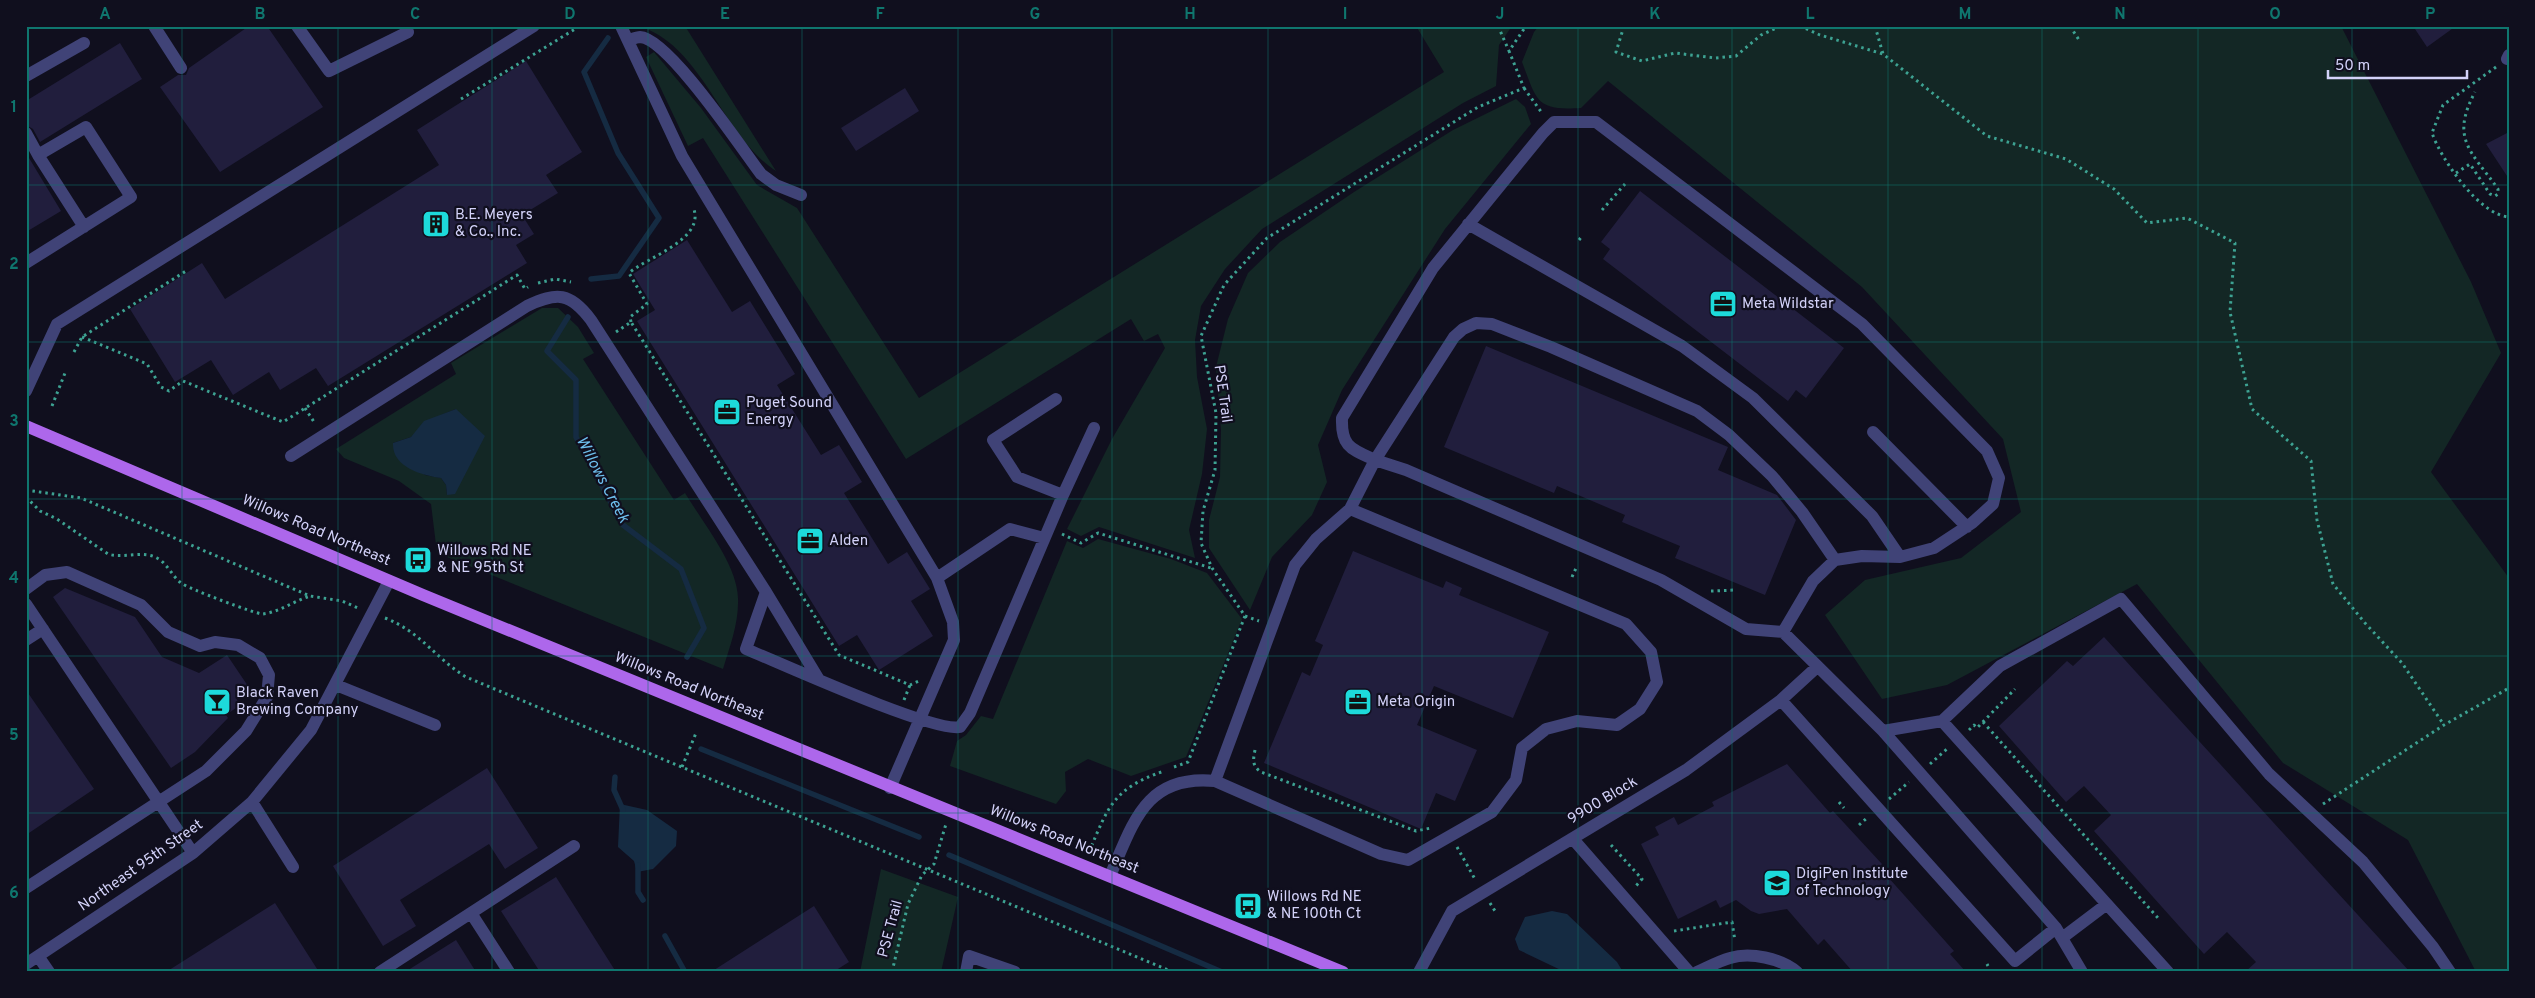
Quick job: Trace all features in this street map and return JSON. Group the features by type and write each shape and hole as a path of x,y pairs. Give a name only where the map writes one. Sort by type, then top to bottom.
{"main road":[{"name":"Willows Road Northeast","path":"26,426 389,580 890,788 1084,864 1343,972"}],"street":[{"path":"154,26 181,68"},
{"path":"297,26 329,71 408,32"},
{"path":"26,391 57,324 534,26"},
{"path":"621,26 682,156 937,578 953,622 954,640 918,719 890,788"},
{"path":"629,40 640,37 647,39 673,59 761,174 776,185 801,195"},
{"path":"26,76 84,43"},
{"path":"1784,632 1813,581 1835,560 1862,556 1900,557 1934,548 1967,527 1993,504 1999,478 1986,451 1862,324 1596,122 1554,122 1433,268 1342,418 1342,434 1350,449 1375,460 1406,470 1661,580 1746,629 1784,632 1883,731 2059,933 2082,972"},
{"path":"26,263 131,198 86,127 38,155"},
{"path":"26,134 84,227"},
{"path":"1468,224 1682,346 1753,398 1872,516 1900,557"},
{"path":"291,456 527,306 546,297 560,296 572,300 590,320 766,592 818,678"},
{"path":"1215,781 1295,565 1316,539 1350,509 1375,460 1454,337 1463,328 1476,323 1492,324 1551,347 1697,410 1728,435 1772,476 1802,512 1835,560"},
{"path":"1056,399 992,440 1017,477 1063,495"},
{"path":"766,592 746,649 918,719 952,729 960,727 966,721 1044,538 1094,428"},
{"path":"1873,432 1967,527"},
{"path":"1110,876 1142,807 1160,790 1198,779 1215,781 1380,854 1408,860 1492,812 1516,780 1522,748 1546,729 1577,721 1617,725 1640,709 1657,682 1651,652 1626,624 1350,509"},
{"path":"937,578 1010,529 1044,538"},
{"path":"26,588 45,575 67,572 141,606 168,632 200,646 215,642 238,645 260,658 269,675 267,697 246,731 206,771 26,888"},
{"name":"Northeast 95th Street","path":"26,964 193,853 252,802 311,730 389,580"},
{"path":"1883,731 1942,721 2000,666 2121,599 2269,774 2363,862 2434,947 2450,972"},
{"path":"26,604 193,853"},
{"path":"26,640 43,629"},
{"name":"9900 Block","path":"1419,972 1452,911 1686,770 1781,700 1818,667"},
{"path":"336,685 435,725"},
{"path":"1781,700 2014,962 2107,904"},
{"path":"1942,721 2168,972"},
{"path":"252,802 293,867"},
{"path":"1572,839 1689,972"},
{"path":"380,972 574,846"},
{"path":"471,913 509,972"},
{"path":"38,956 49,972"},
{"path":"966,972 969,956 1015,972"},
{"path":"1697,972 1732,957 1763,957 1790,966 1797,972"}],"path":[{"path":"461,100 580,26"},
{"path":"1498,26 1524,88 1538,109"},
{"path":"1509,51 1526,26"},
{"path":"1624,26 1616,52 1642,61 1675,52 1714,58 1736,56 1761,35 1781,26"},
{"path":"1800,26 1883,54 1987,136 2066,159 2114,189 2147,222 2186,218 2235,243 2230,312 2252,409 2311,461 2317,520 2333,584 2365,623 2402,663 2444,725"},
{"path":"1875,26 1883,54"},
{"path":"2070,26 2079,40"},
{"path":"2508,57 2443,105 2433,124 2432,133 2435,143 2469,193 2497,214 2509,217"},
{"name":"PSE Trail","path":"1084,864 1114,799 1127,788 1147,777 1188,762 1245,616 1212,568 1201,542 1203,511 1215,470 1216,413 1202,336 1224,286 1266,238 1478,107 1524,88"},
{"path":"2456,173 2470,164 2490,194 2494,196 2498,194 2498,189 2466,144 2462,130 2464,112 2475,92"},
{"path":"1602,210 1625,184"},
{"path":"690,202 696,217 690,234 629,273 647,304 630,317 631,322 839,656 910,685 920,681"},
{"path":"74,352 82,337 186,270"},
{"path":"82,337 147,364 161,387 169,391 183,381 282,422 517,275 525,288 555,279 574,283"},
{"path":"610,325 615,332 631,322"},
{"path":"52,406 65,373"},
{"path":"304,408 314,422"},
{"path":"26,490 81,498 310,596 342,601 355,607"},
{"path":"26,497 40,511 57,519 108,554 117,557 146,555 157,558 176,580 185,586 241,606 254,614 263,614 310,596"},
{"path":"1044,538 1058,531 1081,543 1098,533 1212,568"},
{"path":"1572,576 1576,568"},
{"path":"1705,593 1736,590"},
{"path":"395,622 421,638 446,665 466,678 1173,972"},
{"path":"904,700 910,685"},
{"path":"2310,813 2444,725 2509,688"},
{"path":"1968,730 1974,725 1977,728 2015,690"},
{"path":"1983,722 2158,918"},
{"path":"682,767 696,734"},
{"path":"1929,764 1952,744"},
{"path":"1255,750 1253,760 1256,768 1261,772 1416,831 1441,825 1450,836 1495,911"},
{"path":"1888,799 1907,783"},
{"path":"1839,802 1844,808"},
{"name":"PSE Trail","path":"892,972 908,904 922,875 934,864 951,812"},
{"path":"1859,825 1863,821"},
{"path":"1611,845 1642,879 1635,887 1641,893"},
{"path":"1670,926 1675,932 1711,924 1732,922"}],"green space":[{"path":"639,26 685,26 776,171 757,156 696,71 680,52 661,37"},
{"path":"1416,26 1512,26 1499,45 1496,86 1463,103 1262,229 1225,269 1201,306 1195,340 1197,377 1207,429 1202,474 1189,530 1195,558 1099,527 1081,536 1067,529 1112,439 1165,348 1158,334 1144,341 1131,319 906,459 703,138 688,146 646,57 654,52 701,108 757,185 797,208 919,398 1444,72"},
{"path":"1539,26 2341,26 2471,282 2501,353 2431,472 2509,578 2509,972 2476,972 2408,840 2283,763 2137,584 1947,685 1882,699 1825,615 1865,580 1961,558 2021,512 2003,439 1862,287 1608,81 1581,108 1555,108 1540,101 1531,86 1522,62 1534,32"},
{"path":"1516,99 1525,107 1531,124 1445,229 1342,390 1318,445 1327,482 1312,515 1272,557 1250,610 1209,548 1209,520 1220,477 1221,430 1216,367 1228,319 1248,273 1280,242 1354,192 1453,130"},
{"path":"542,308 558,308 578,327 594,353 583,359 674,500 685,493 718,544 732,571 736,585 738,607 734,634 723,669 437,553 431,504 399,481 344,458 336,449 456,374 451,363","holes":["456,409 447,495 446,485 441,478 425,475 393,443 411,437 441,415"]},
{"path":"1098,539 1171,559 1207,573 1242,619 1186,757 1131,776 1088,759 1065,772 1066,791 1056,804 950,766 957,741 966,735 981,716 993,719 1067,541 1083,548"},
{"path":"881,869 958,897 941,972 860,972"}],"water":[{"path":"456,409 485,436 455,494 447,495 446,485 441,478 425,475 402,464 394,451 393,443 411,437 424,421"},
{"path":"620,804 647,810 677,831 676,846 653,869 637,872 634,861 618,847"},
{"path":"1552,911 1567,914 1617,962 1623,972 1565,972 1519,950 1515,939 1525,917"}],"building":[{"path":"249,26 267,26 323,107 220,172 160,87 178,75 186,75 189,68"},
{"path":"2413,26 2456,26 2427,47"},
{"path":"120,43 142,79 40,142 33,129 26,125 26,101"},
{"name":"B.E. Meyers & Co., Inc.","path":"526,61 582,152 546,175 558,193 522,215 534,234 516,245 527,263 328,386 316,368 280,390 269,372 233,395 211,360 175,382 130,309 202,263 225,299 439,165 417,130"},
{"path":"905,88 919,111 856,151 841,128"},
{"path":"2509,132 2509,179 2486,144"},
{"path":"26,153 61,211 26,232"},
{"name":"Meta Wildstar","path":"1640,191 1844,348 1806,398 1796,390 1788,401 1603,259 1610,249 1601,242"},
{"path":"687,240 732,312 750,301 795,374 777,385 821,455 839,445 862,482 844,493 888,564 907,552 930,589 911,601 933,636 879,670 857,635 839,646 637,321 655,310 633,274"},
{"path":"1486,346 1728,447 1718,470 1777,495 1796,520 1765,595 1675,558 1680,546 1622,522 1625,515 1557,486 1554,493 1444,447"},
{"name":"Meta Origin","path":"1353,551 1443,588 1446,581 1462,588 1459,595 1549,632 1513,718 1434,686 1417,725 1477,750 1455,801 1436,793 1421,829 1264,763 1302,672 1310,676 1323,645 1315,641"},
{"path":"65,588 135,617 162,657 199,673 227,655 250,689 236,698 240,705 226,715 228,718 195,752 171,768 53,597"},
{"path":"2104,637 2410,972 2245,972 2256,962 2227,932 2204,954 2094,831 2111,815 2084,786 2066,802 1999,726 2067,661 2073,666"},
{"path":"26,690 94,789 26,835"},
{"name":"DigiPen Institute of Technology","path":"1787,764 1830,813 1833,811 1882,864 1879,867 1954,951 1950,954 1966,972 1853,972 1824,939 1818,945 1787,909 1759,914 1751,911 1736,900 1720,908 1716,900 1678,919 1641,844 1659,835 1655,827 1674,817 1678,825 1714,806 1712,802"},
{"path":"487,768 538,848 505,869 489,844 400,900 416,926 383,946 333,866"},
{"path":"556,877 616,972 540,972 501,911"},
{"path":"275,903 319,972 166,972"},
{"path":"814,906 849,962 833,972 711,972"},
{"path":"456,940 476,972 405,972"}],"waterway":[{"name":"Willows Creek","path":"591,279 619,276 659,218 618,153 584,72 608,38"},
{"name":"Willows Creek","path":"568,317 547,351 576,380 576,437 623,525 681,569 704,628 687,657"},
{"path":"701,749 919,837"},
{"name":"Willows Creek","path":"615,777 614,790 623,810"},
{"path":"949,855 1222,972"},
{"name":"Willows Creek","path":"638,865 638,892 643,900"},
{"name":"Willows Creek","path":"665,936 685,972"}],"place":[{"name":"B.E. Meyers & Co., Inc.","path":"436,224"},
{"name":"Meta Wildstar","path":"1723,304"},
{"name":"Puget Sound Energy","path":"727,412"},
{"name":"Alden","path":"810,541"},
{"name":"Willows Rd NE & NE 95th St","path":"418,560"},
{"name":"Black Raven Brewing Company","path":"217,702"},
{"name":"Meta Origin","path":"1358,702"},
{"name":"DigiPen Institute of Technology","path":"1777,883"},
{"name":"Willows Rd NE & NE 100th Ct","path":"1248,906"}]}
